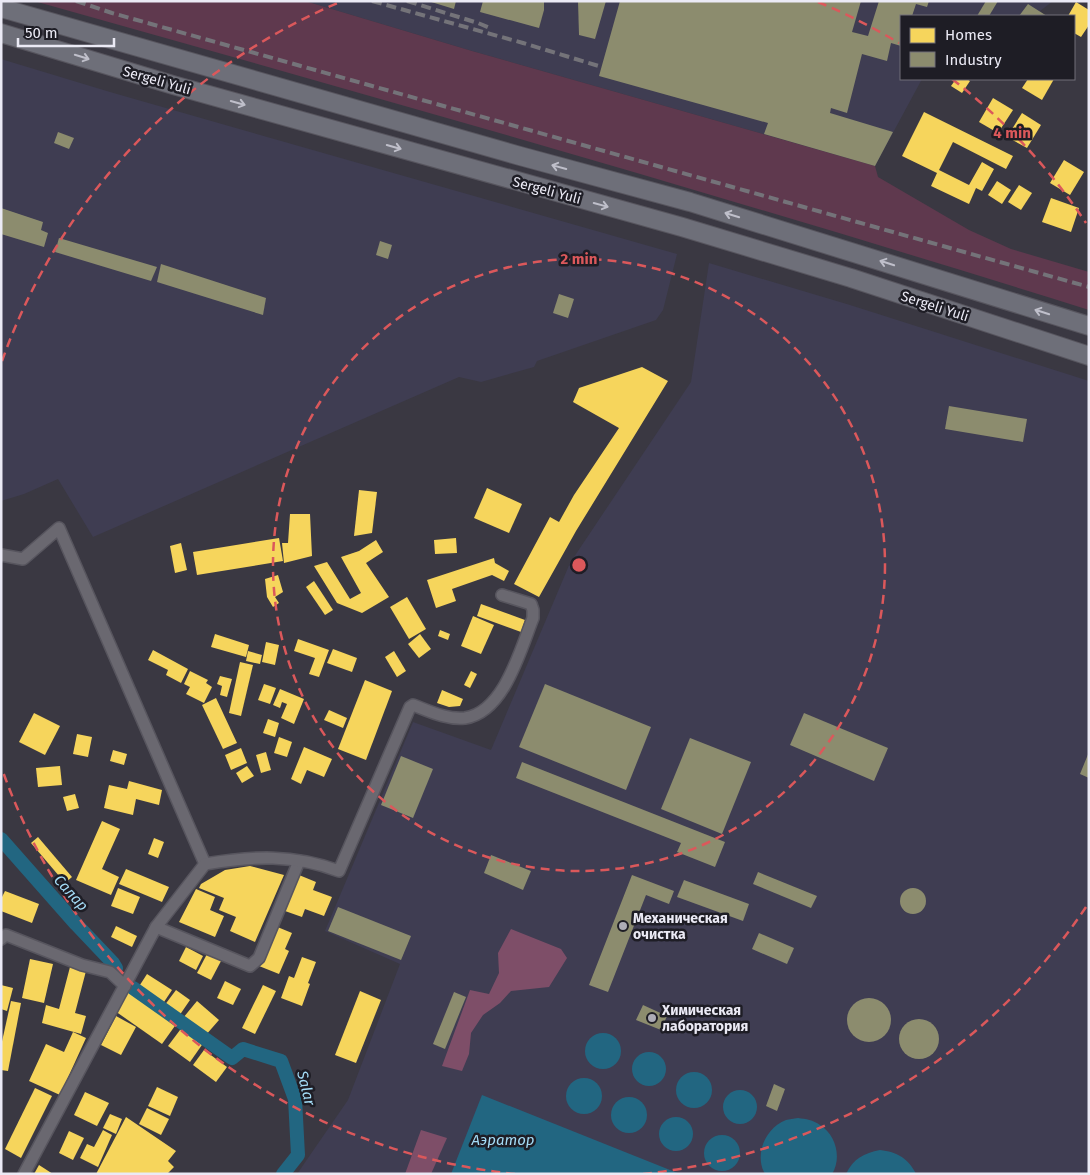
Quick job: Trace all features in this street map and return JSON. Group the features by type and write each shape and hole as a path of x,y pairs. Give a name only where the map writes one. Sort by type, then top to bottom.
{"main road":[{"name":"Sergeli Yuli","path":"1,8 492,148 690,202 1089,326"},
{"name":"Sergeli Yuli","path":"1,34 173,85 682,227 851,278 1089,356"}],"street":[{"path":"1,555 23,559 59,528 205,864"},
{"path":"24,1174 156,927 205,864 259,857 290,858 298,862 324,865 339,871 411,706 442,716 464,718 482,713 497,699 506,683 533,618 531,604 502,595"},
{"path":"156,927 250,966 259,958 298,862"},
{"path":"1,939 6,935 82,965 110,972 125,986"}],"shaded area":[{"path":"34,1 305,1 472,51 875,166 878,177 969,230 1011,249 1089,272 1089,310 563,151"},
{"path":"305,1 1053,1 1040,11 1044,15 900,15 900,80 921,80 875,166 472,51"},
{"path":"1,59 677,254 663,310 656,320 537,361 534,367 481,382 459,377 93,537 58,479 24,494 1,501"},
{"path":"709,263 850,305 1089,381 1089,1174 297,1174 348,1100 400,964 325,931 413,722 491,750 570,563 691,382"},
{"path":"511,929 561,949 567,958 549,987 511,991 500,1003 483,1015 471,1033 469,1054 462,1071 442,1066 470,990 489,994 499,973 498,953"},
{"path":"421,1130 447,1138 431,1174 405,1174"}],"water":[{"path":"603,1033 615,1039 621,1051 615,1063 603,1069 591,1063 585,1051 591,1039"},
{"path":"649,1052 656,1053 661,1057 665,1062 665,1076 661,1081 656,1085 649,1086 642,1085 637,1081 633,1076 632,1069 633,1062 637,1057 642,1053"},
{"path":"694,1072 706,1078 712,1090 706,1102 694,1108 682,1102 676,1090 682,1078"},
{"path":"584,1078 596,1084 602,1096 596,1108 584,1114 572,1108 566,1096 572,1084"},
{"path":"740,1090 747,1091 752,1095 756,1100 756,1114 752,1119 747,1123 740,1124 733,1123 728,1119 724,1114 723,1107 724,1100 728,1095 733,1091"},
{"name":"Аэратор","path":"482,1095 680,1174 451,1174"},
{"path":"629,1097 641,1103 647,1115 641,1127 629,1133 617,1127 611,1115 617,1103"},
{"path":"676,1117 683,1118 688,1122 692,1127 692,1141 688,1146 683,1150 676,1151 669,1150 664,1146 660,1141 659,1134 660,1127 664,1122 669,1118"},
{"path":"798,1118 817,1123 826,1129 830,1135 837,1154 837,1161 832,1174 765,1174 762,1167 761,1151 767,1136 779,1124 786,1120"},
{"path":"722,1135 734,1141 740,1153 734,1165 722,1171 710,1165 704,1153 710,1141"},
{"path":"880,1150 892,1152 906,1160 916,1174 846,1174 852,1164 860,1158"}],"building: Homes":[{"path":"1076,2 1089,10 1089,25 1081,37 1075,34 1075,15 1069,15"},
{"path":"955,80 970,81 962,93 951,86"},
{"path":"1027,80 1053,80 1042,100 1022,88"},
{"path":"993,98 1013,110 998,133 979,122"},
{"path":"924,112 1013,156 1006,169 953,142 939,170 969,185 982,162 994,169 982,191 976,188 969,204 931,186 937,173 902,156"},
{"path":"1022,113 1041,125 1027,148 1007,137"},
{"path":"1064,160 1084,172 1070,195 1050,183"},
{"path":"997,181 1011,190 1002,204 988,195"},
{"path":"1019,185 1032,193 1021,210 1008,202"},
{"path":"1051,198 1079,208 1071,232 1042,222"},
{"path":"642,367 668,381 576,531 539,597 514,584 550,517 559,522 574,495 619,428 573,402 579,388"},
{"path":"487,488 522,504 509,533 474,518"},
{"path":"359,490 377,492 372,533 354,536"},
{"path":"290,514 310,514 312,556 284,563 282,543 288,543"},
{"path":"279,538 283,561 197,575 193,552"},
{"path":"456,538 457,553 435,554 434,540"},
{"path":"376,540 383,552 366,563 389,597 362,613 337,603 314,566 327,562 350,599 361,593 341,557 359,551"},
{"path":"181,543 187,570 175,573 170,546"},
{"path":"494,558 495,563 509,571 504,581 492,575 452,589 456,601 436,608 427,580"},
{"path":"278,575 283,592 275,597 279,603 273,607 267,597 265,579"},
{"path":"314,581 333,610 325,615 306,587"},
{"path":"407,597 426,629 409,639 390,607"},
{"path":"481,604 525,620 521,632 477,616"},
{"path":"473,616 494,625 481,654 461,646"},
{"path":"440,630 450,634 448,640 438,636"},
{"path":"215,634 249,645 246,657 211,647"},
{"path":"420,634 431,649 419,658 408,644"},
{"path":"298,639 329,650 319,677 309,674 315,658 294,651"},
{"path":"266,642 279,645 275,665 262,662"},
{"path":"333,649 357,658 352,672 327,663"},
{"path":"153,650 188,669 181,683 166,675 168,670 148,660"},
{"path":"248,651 262,655 260,664 246,661"},
{"path":"394,651 406,671 397,677 385,657"},
{"path":"240,662 253,665 241,716 229,713"},
{"path":"190,671 208,680 206,683 212,687 204,703 186,694 190,687 184,684"},
{"path":"471,671 477,674 470,688 464,685"},
{"path":"220,676 232,679 227,697 220,695 222,686 217,684"},
{"path":"365,680 392,691 366,760 338,749"},
{"path":"264,684 276,688 270,704 258,700"},
{"path":"280,689 304,699 294,724 281,718 287,704 282,702 280,708 273,705"},
{"path":"442,690 463,699 460,706 449,707 437,703"},
{"path":"216,698 237,743 223,749 202,705"},
{"path":"329,710 347,718 343,728 324,720"},
{"path":"34,713 60,726 45,755 19,742"},
{"path":"268,719 279,723 275,737 263,733"},
{"path":"77,734 92,737 88,757 73,754"},
{"path":"279,737 292,742 287,757 274,753"},
{"path":"304,747 332,759 324,777 307,770 301,784 291,779"},
{"path":"241,748 247,763 231,770 225,755"},
{"path":"113,750 127,754 124,765 110,761"},
{"path":"266,752 271,770 261,773 256,755"},
{"path":"60,766 62,785 38,787 36,768"},
{"path":"247,766 254,776 242,783 236,773"},
{"path":"129,781 162,790 159,805 136,799 133,815 104,808 109,785 127,789"},
{"path":"75,794 79,808 67,811 63,797"},
{"path":"102,821 120,829 102,869 119,877 111,895 76,880"},
{"path":"38,837 72,877 65,883 31,843"},
{"path":"154,838 164,842 158,858 148,854"},
{"path":"250,866 284,875 255,942 230,931 236,917 219,910 224,898 199,888 201,884 225,870"},
{"path":"126,869 169,887 162,902 119,884"},
{"path":"299,875 316,882 313,890 332,897 324,916 305,909 302,917 285,911"},
{"path":"118,888 140,897 133,914 111,906"},
{"path":"196,889 215,897 210,910 224,916 215,937 179,922"},
{"path":"5,891 39,904 32,923 1,911 1,899"},
{"path":"116,926 137,936 132,947 111,937"},
{"path":"275,926 292,933 285,949 289,951 279,974 259,966"},
{"path":"186,947 203,956 196,970 179,961"},
{"path":"207,954 221,961 211,980 197,973"},
{"path":"302,957 316,962 302,1006 281,998 289,976 294,978"},
{"path":"30,959 53,964 44,1003 22,998"},
{"path":"70,967 86,971 75,1013 86,1016 81,1034 42,1023 46,1005 59,1009"},
{"path":"147,974 172,990 162,1005 138,988"},
{"path":"225,981 241,989 233,1005 217,998"},
{"path":"1,985 13,988 7,1011 1,1009"},
{"path":"263,985 276,991 255,1034 242,1028"},
{"path":"130,990 177,1023 162,1044 115,1011"},
{"path":"176,990 190,1000 179,1016 164,1006"},
{"path":"360,991 381,1000 356,1063 335,1055"},
{"path":"11,1001 21,1003 8,1071 1,1070 1,1046"},
{"path":"197,1001 219,1020 205,1036 183,1018"},
{"path":"116,1016 136,1027 121,1055 101,1045"},
{"path":"183,1026 204,1042 190,1062 168,1046"},
{"path":"73,1032 86,1038 60,1095 29,1081 46,1044 64,1052"},
{"path":"204,1050 227,1067 216,1082 193,1065"},
{"path":"157,1087 178,1097 170,1116 148,1106"},
{"path":"35,1088 52,1096 21,1158 5,1149"},
{"path":"85,1092 109,1103 97,1126 74,1115"},
{"path":"147,1108 169,1119 161,1135 139,1124"},
{"path":"110,1114 122,1119 116,1134 103,1128"},
{"path":"126,1117 176,1151 168,1161 174,1167 167,1174 96,1174"},
{"path":"103,1130 112,1135 98,1167 80,1158 87,1144 94,1147"},
{"path":"69,1131 84,1138 73,1160 59,1153"},
{"path":"39,1165 53,1174 34,1174"}],"building: Industry":[{"path":"428,1 456,1 454,9"},
{"path":"483,1 544,1 544,10 539,28 480,12"},
{"path":"578,1 606,1 595,39 579,35"},
{"path":"620,1 861,1 852,32 868,36 879,1 929,1 927,7 916,4 912,15 900,15 900,46 891,43 887,61 862,54 847,113 831,108 830,113 893,132 875,166 764,134 768,123 599,76"},
{"path":"986,1 998,1 990,15 978,15"},
{"path":"1028,4 1045,15 1020,15"},
{"path":"58,132 74,138 69,149 54,143"},
{"path":"1,208 43,222 41,230 48,233 44,247 1,234"},
{"path":"59,238 157,267 151,281 55,252"},
{"path":"380,241 392,245 388,259 376,255"},
{"path":"161,264 266,298 263,315 157,282"},
{"path":"559,294 574,299 568,318 553,313"},
{"path":"949,406 1027,419 1023,442 945,429"},
{"path":"545,684 651,727 626,790 519,747"},
{"path":"804,713 888,748 874,781 790,745"},
{"path":"690,738 751,762 722,834 661,809"},
{"path":"1089,752 1089,778 1080,774"},
{"path":"401,756 433,769 413,818 381,805"},
{"path":"522,762 725,842 715,867 677,852 681,843 516,778"},
{"path":"491,855 531,871 523,890 484,873"},
{"path":"758,872 817,896 811,908 753,884"},
{"name":"Механическая очистка","path":"632,875 674,891 669,904 646,895 608,992 589,985"},
{"path":"684,880 749,904 743,921 677,897"},
{"path":"913,888 922,892 926,901 922,910 913,914 904,910 900,901 904,892"},
{"path":"338,907 411,936 401,960 328,931"},
{"path":"759,933 794,948 787,964 752,949"},
{"path":"454,992 466,997 445,1049 433,1044"},
{"path":"865,998 873,998 885,1004 891,1020 885,1036 873,1042 865,1042 853,1036 847,1024 847,1016 853,1004"},
{"name":"Химическая лаборатория","path":"643,1005 667,1016 661,1030 636,1020"},
{"path":"919,1019 930,1022 936,1028 939,1039 936,1050 930,1056 919,1059 908,1056 902,1050 899,1039 902,1028 908,1022"},
{"path":"774,1084 785,1089 777,1111 766,1106"}],"waterway":[{"name":"Салар","path":"1,839 116,968"},
{"name":"Salar","path":"133,988 232,1058 243,1049 281,1061 295,1099 298,1155 283,1174"}],"railway":[{"path":"76,1 112,13 1089,287"},
{"path":"372,1 602,67"},
{"path":"407,1 492,29"}],"place":[{"name":"Механическая очистка","path":"623,926"},
{"name":"Химическая лаборатория","path":"652,1018"}]}
